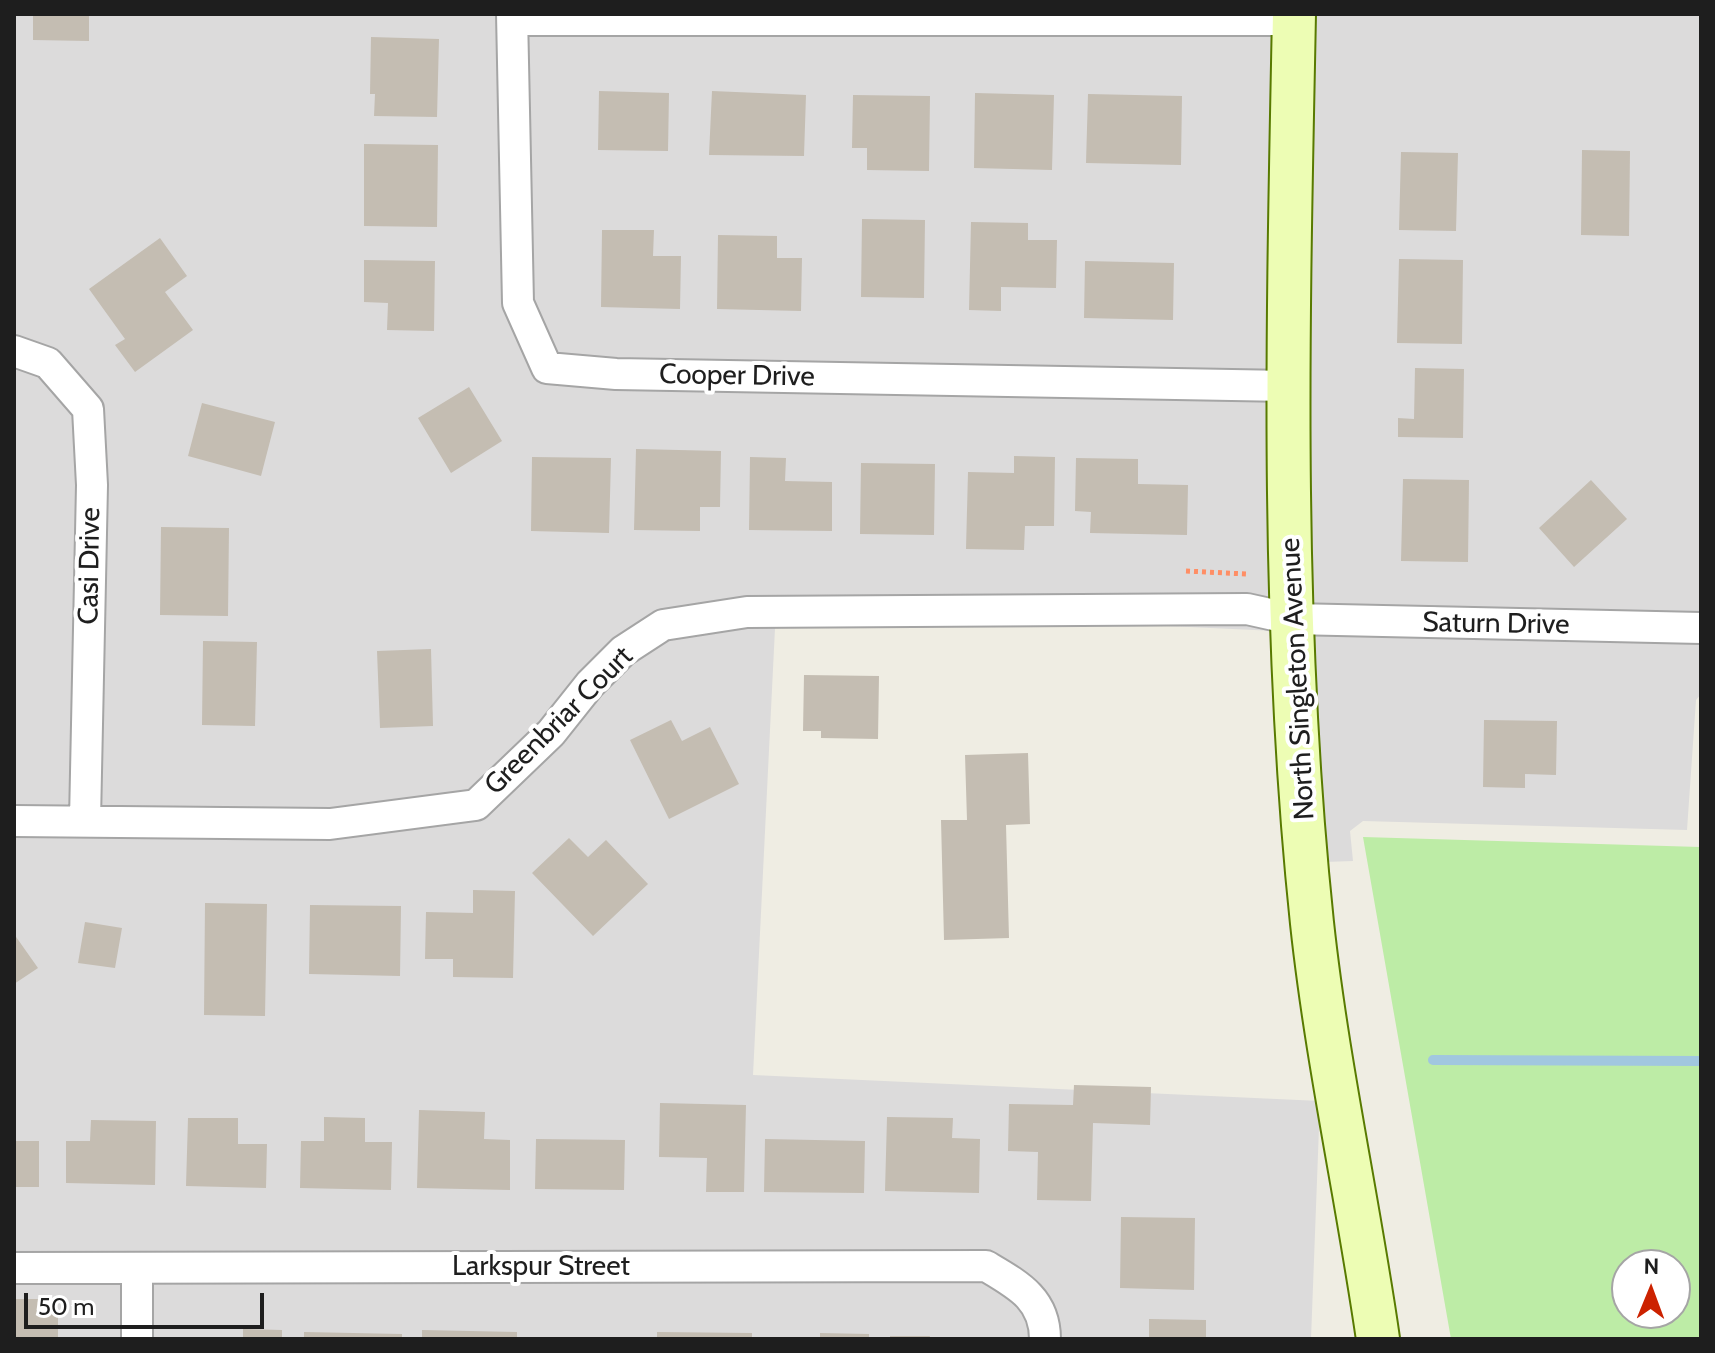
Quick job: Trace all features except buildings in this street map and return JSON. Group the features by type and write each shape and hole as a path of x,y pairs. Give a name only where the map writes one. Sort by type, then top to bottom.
{"street":[{"path":"513,17 1294,17"},
{"name":"Cooper Drive","path":"513,17 518,303 547,368 616,374 1288,386"},
{"name":"North Singleton Avenue","path":"1294,17 1288,386 1292,619 1312,923 1378,1339"},
{"name":"Casi Drive","path":"14,351 48,363 88,409 92,485 85,820"},
{"name":"Greenbriar Court","path":"14,821 330,824 476,805 551,733 590,684 623,651 663,625 761,612 1247,609 1292,619"},
{"name":"Saturn Drive","path":"1292,619 1701,628"},
{"name":"Larkspur Street","path":"14,1268 986,1266 1023,1287 1045,1329"},
{"path":"137,1268 137,1339"}],"path":[{"path":"1186,571 1246,574"}],"shaded area":[{"path":"14,14 1278,14 1276,631 776,608 753,1075 1320,1101 1311,1339 14,1339"},
{"path":"1311,14 1701,14 1701,694 1696,700 1687,830 1363,821 1350,831 1353,861 1324,862 1311,698 1305,386"}],"green space":[{"path":"1701,832 1701,1339 1451,1339 1363,837 1700,847"}],"waterway":[{"path":"1433,1060 1701,1061"}]}
